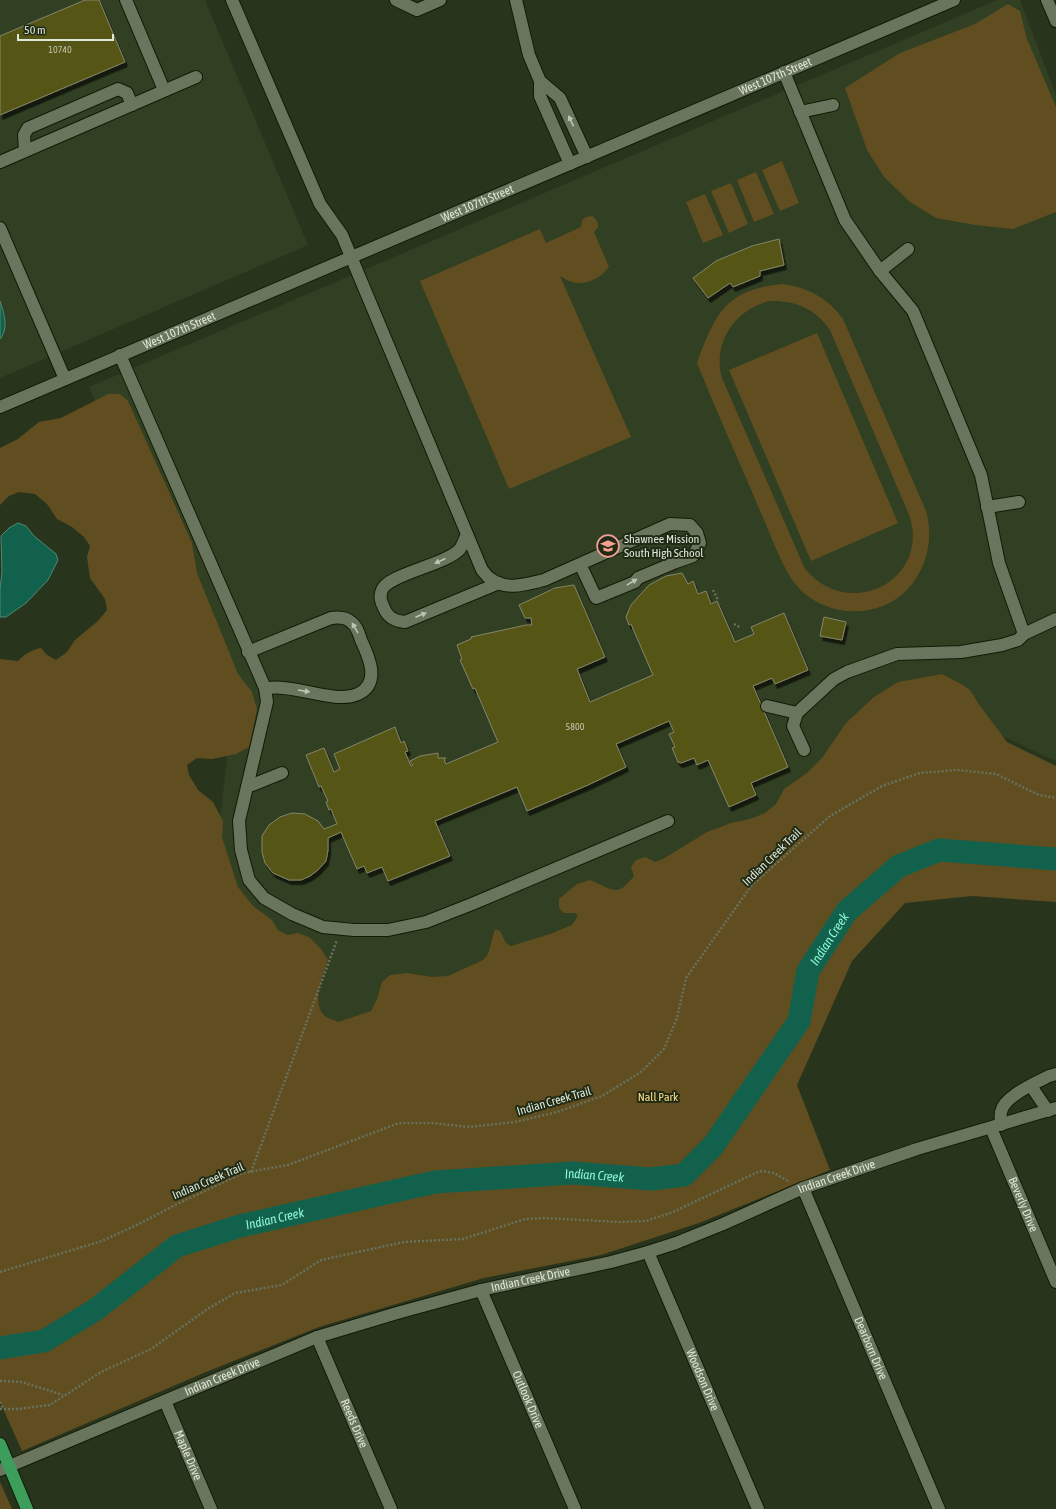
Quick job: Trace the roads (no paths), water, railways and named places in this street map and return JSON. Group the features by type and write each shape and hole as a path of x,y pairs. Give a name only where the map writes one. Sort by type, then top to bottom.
{"main road":[{"path":"0,1444 5,1468 27,1509"}],"street":[{"path":"126,0 164,90"},
{"path":"232,0 320,204 342,235 482,570 491,579 505,585 522,585 544,580 580,564 670,524 690,525 697,533 700,543 692,556 638,578 635,582 596,598 580,564"},
{"path":"396,0 417,10 440,0"},
{"path":"516,0 529,54 540,81 540,96 570,164"},
{"name":"West 107th Street","path":"0,407 954,0"},
{"path":"1047,0 1056,21"},
{"path":"784,72 846,220 880,271 913,311 981,475 999,563 1024,634"},
{"path":"0,162 196,77"},
{"path":"540,81 560,98 587,157"},
{"path":"25,150 24,135 28,128 118,89 127,94 132,105"},
{"path":"800,112 833,105"},
{"path":"0,228 65,379"},
{"path":"880,271 908,249"},
{"path":"120,355 248,652 265,688 267,702 239,821 241,850 249,880 264,898 292,914 323,927 354,930 388,930 426,922 668,821"},
{"path":"987,507 1018,502"},
{"path":"467,535 459,549 445,559 391,581 382,589 380,599 385,612 395,621 405,622 499,583"},
{"path":"248,652 331,618 338,617 346,619 355,625 372,667 372,677 366,688 358,694 346,697 284,688 265,688"},
{"path":"804,750 793,726 797,713 834,679 846,672 897,654 961,652 1002,646 1018,640 1024,634 1056,620"},
{"path":"767,706 797,713"},
{"path":"247,787 282,773"},
{"path":"996,1126 1004,1104 1010,1098 1049,1076 1056,1074"},
{"path":"1031,1086 1052,1109"},
{"name":"Indian Creek Drive","path":"5,1468 317,1337 481,1290 611,1262 648,1252 676,1243 723,1224 803,1188 917,1149 1052,1109"},
{"name":"Beverly Drive","path":"996,1126 1056,1282"},
{"name":"Dearborn Drive","path":"803,1188 939,1509"},
{"name":"Woodson Drive","path":"648,1252 758,1509"},
{"name":"Outlook Drive","path":"481,1290 575,1509"},
{"name":"Reeds Drive","path":"317,1337 391,1509"},
{"name":"Maple Drive","path":"165,1401 211,1509"}],"water":[{"path":"0,301 5,325 3,335 0,339"},
{"path":"18,523 26,526 34,536 56,554 58,560 48,580 26,603 6,617 0,617 0,589 2,572 1,536 9,528"}],"waterway":[{"name":"Indian Creek","path":"0,1348 44,1341 95,1310 177,1246 240,1226 435,1182 573,1173 651,1179 684,1175 713,1146 799,1021 808,971 847,911 899,866 939,850 1056,859"}],"place":[{"name":"Shawnee Mission South High School","path":"608,546"}],"park label":[{"name":"Nall Park","path":"658,1097"}]}
